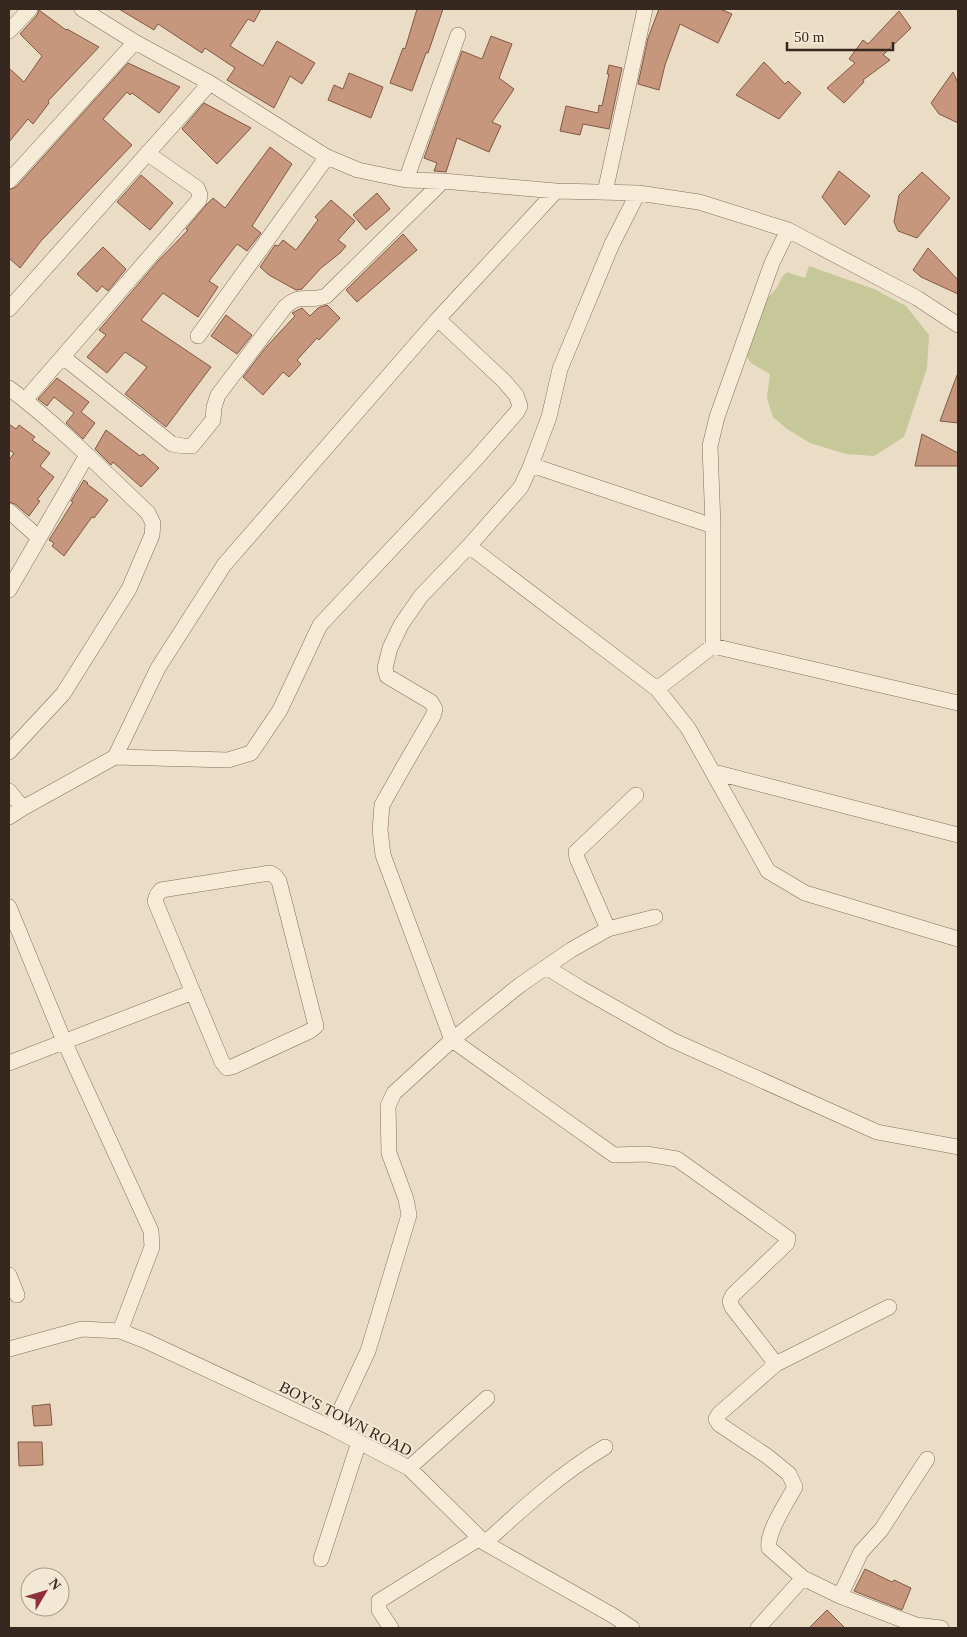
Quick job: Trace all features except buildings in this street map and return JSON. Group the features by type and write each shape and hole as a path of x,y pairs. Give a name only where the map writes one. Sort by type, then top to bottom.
{"street":[{"path":"9,31 30,9"},
{"path":"82,9 135,42 210,83 327,157 358,170 406,180 442,181 556,191 638,193 699,202 788,230 917,298 958,326"},
{"path":"605,192 645,9"},
{"path":"406,180 458,34"},
{"path":"9,181 135,42"},
{"path":"9,309 210,83"},
{"path":"25,400 199,200 200,195 197,188 146,153"},
{"path":"198,336 327,157"},
{"path":"63,357 172,444 192,446 213,420 214,407 218,395 292,299 318,300 326,296 442,181"},
{"path":"115,757 158,668 224,565 438,319 556,191"},
{"path":"638,193 612,244 560,369 549,417 532,465 521,487 469,546 421,596 401,625 390,648 385,668 387,676 431,702 435,709 433,716 382,805 380,830 383,855 452,1040 614,1155 646,1154 677,1159 788,1238 787,1243 732,1296 730,1301 732,1307 776,1364"},
{"path":"713,646 713,526 710,446 716,417 772,263 788,230"},
{"path":"9,816 115,757 228,760 251,753 280,710 320,626 475,460 517,412 520,406 516,395 504,382 438,319"},
{"path":"9,388 87,455 148,513 153,523 152,535 129,589 64,694 9,752"},
{"path":"9,590 87,455"},
{"path":"532,465 713,526"},
{"path":"9,511 39,538"},
{"path":"469,546 657,689 688,728 768,871 805,893 958,939"},
{"path":"657,689 713,646"},
{"path":"713,646 958,703"},
{"path":"714,772 958,835"},
{"path":"9,791 23,808"},
{"path":"608,929 576,852 636,795"},
{"path":"270,873 275,876 279,881 316,1026 310,1031 232,1067 226,1068 193,992 155,901 157,895 162,890 270,873"},
{"path":"9,907 64,1041 151,1231 152,1247 120,1331"},
{"path":"332,1428 368,1351 409,1215 406,1199 389,1153 388,1106 394,1093 452,1040 520,985 571,950 608,929 655,917"},
{"path":"546,967 672,1040 877,1132 958,1147"},
{"path":"9,1063 193,992"},
{"path":"9,1275 17,1295"},
{"path":"889,1307 776,1364 719,1414 716,1419 719,1424 767,1456 789,1474 795,1487 772,1532 768,1542 769,1548 803,1578 840,1596 916,1625 942,1628"},
{"name":"BOY'S TOWN ROAD","path":"9,1349 82,1329 120,1331 146,1341 332,1428 409,1468 483,1540 632,1628"},
{"path":"409,1468 487,1398"},
{"path":"321,1559 359,1442"},
{"path":"391,1628 379,1610 379,1601 483,1540 586,1458 605,1447"},
{"path":"840,1596 861,1552 882,1530 927,1459"},
{"path":"758,1628 803,1578"}],"green space":[{"path":"809,266 874,289 906,306 929,335 927,368 904,437 874,456 846,454 810,443 787,429 773,417 767,398 770,374 751,363 745,354 764,302 776,289 782,277 787,272 805,278"}]}
